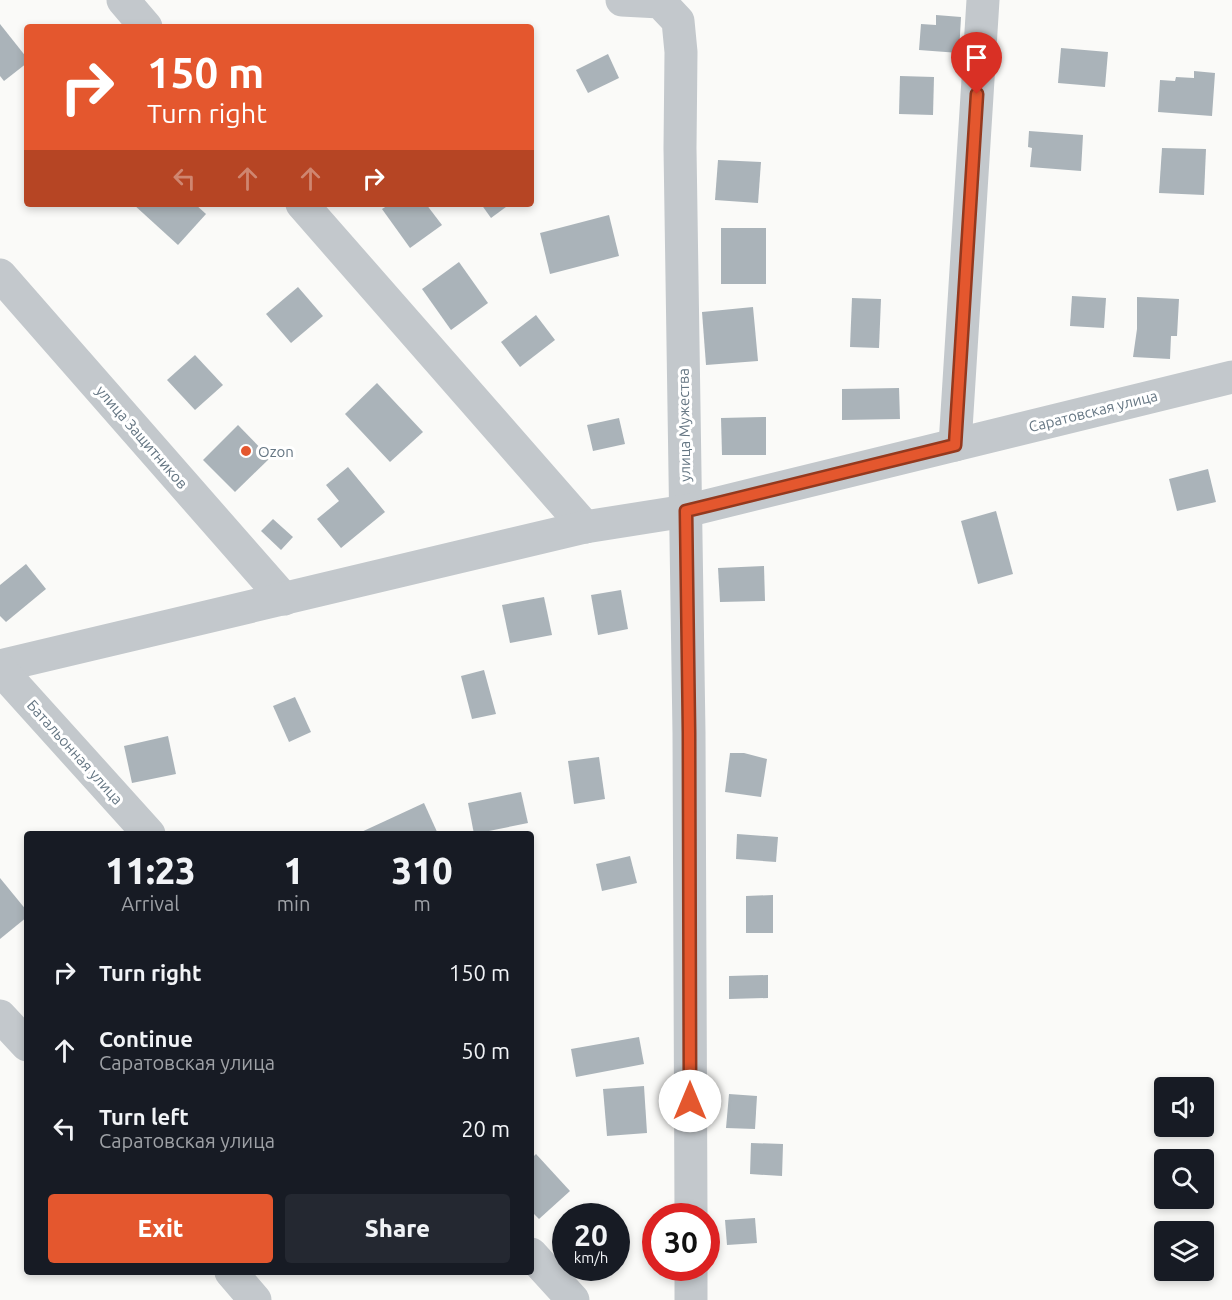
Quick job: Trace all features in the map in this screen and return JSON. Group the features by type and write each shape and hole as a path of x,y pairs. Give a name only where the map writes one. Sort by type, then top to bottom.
{"street":[{"path":"123,0 143,24"},
{"name":"улица Мужества","path":"622,0 660,2 678,21 681,52 680,148 689,733 690,1203"},
{"path":"955,445 982,0"},
{"path":"305,207 585,527"},
{"name":"улица Защитников","path":"0,275 284,599"},
{"name":"Саратовская улица","path":"0,668 585,527 686,511 1232,377"},
{"name":"Батальонная улица","path":"0,668 146,831"},
{"path":"0,1016 24,1042"},
{"path":"534,1257 573,1300"},
{"path":"234,1275 255,1300"},
{"path":"691,1281 691,1300"}],"building":[{"path":"936,15 961,17 959,53 919,50 921,24 936,25"},
{"path":"0,24 24,54 24,65 4,81 0,76"},
{"path":"1061,48 1108,52 1105,87 1058,83"},
{"path":"608,54 619,78 588,93 576,70"},
{"path":"1194,71 1215,73 1212,116 1158,112 1160,80 1175,81 1176,77 1194,78"},
{"path":"900,76 934,77 933,115 899,114"},
{"path":"1029,131 1083,135 1081,171 1030,167 1032,148 1028,147"},
{"path":"1162,148 1206,149 1204,195 1159,193"},
{"path":"718,160 761,162 758,203 715,200"},
{"path":"136,207 198,207 206,214 178,245"},
{"path":"385,207 428,207 442,225 410,248 382,209"},
{"path":"483,207 506,207 491,218"},
{"path":"609,215 619,256 550,274 540,233"},
{"path":"721,228 766,228 766,284 721,284"},
{"path":"459,262 488,303 451,330 422,289"},
{"path":"298,287 323,316 291,343 266,314"},
{"path":"1072,296 1106,298 1104,328 1070,326"},
{"path":"1137,297 1179,299 1177,336 1171,336 1170,359 1133,357 1137,329"},
{"path":"852,298 881,299 879,348 850,347"},
{"path":"753,307 758,361 706,365 702,312"},
{"path":"536,315 555,340 520,367 501,342"},
{"path":"195,355 223,385 195,410 167,380"},
{"path":"377,383 423,432 390,462 345,414"},
{"path":"899,388 900,419 842,420 842,389"},
{"path":"766,417 766,455 722,455 721,418"},
{"path":"619,418 625,444 593,451 587,425"},
{"path":"238,425 270,458 235,492 203,460"},
{"path":"348,467 385,512 341,548 317,519 339,501 326,485"},
{"path":"1208,469 1216,502 1177,511 1169,479"},
{"path":"996,511 1013,574 978,584 961,521"},
{"path":"273,519 293,537 281,550 261,531"},
{"path":"26,564 46,589 6,622 0,616 0,585"},
{"path":"764,566 765,601 720,602 718,568"},
{"path":"621,590 628,629 598,635 591,595"},
{"path":"544,597 552,635 510,643 502,605"},
{"path":"484,670 496,714 472,719 461,676"},
{"path":"295,697 311,732 289,742 273,706"},
{"path":"168,736 176,774 132,783 124,746"},
{"path":"730,753 744,753 767,759 761,797 725,792"},
{"path":"599,757 605,799 574,804 568,761"},
{"path":"521,792 528,823 489,831 473,831 468,803"},
{"path":"424,803 437,831 363,831"},
{"path":"737,834 778,837 776,862 736,859"},
{"path":"630,856 637,883 602,891 596,864"},
{"path":"0,878 24,907 24,919 0,939"},
{"path":"773,895 773,933 746,933 746,896"},
{"path":"768,975 768,998 729,999 729,976"},
{"path":"639,1037 644,1064 576,1077 571,1049"},
{"path":"644,1086 647,1133 607,1136 603,1089"},
{"path":"729,1094 757,1096 755,1129 726,1128"},
{"path":"751,1143 783,1144 782,1176 750,1174"},
{"path":"536,1154 570,1191 557,1203 552,1203 552,1207 539,1219 534,1214 534,1156"},
{"path":"755,1218 757,1243 727,1245 725,1220"}],"place":[{"name":"Ozon","path":"246,451"}],"route":[{"path":"690,1101 686,511 955,445 977,94"}]}
